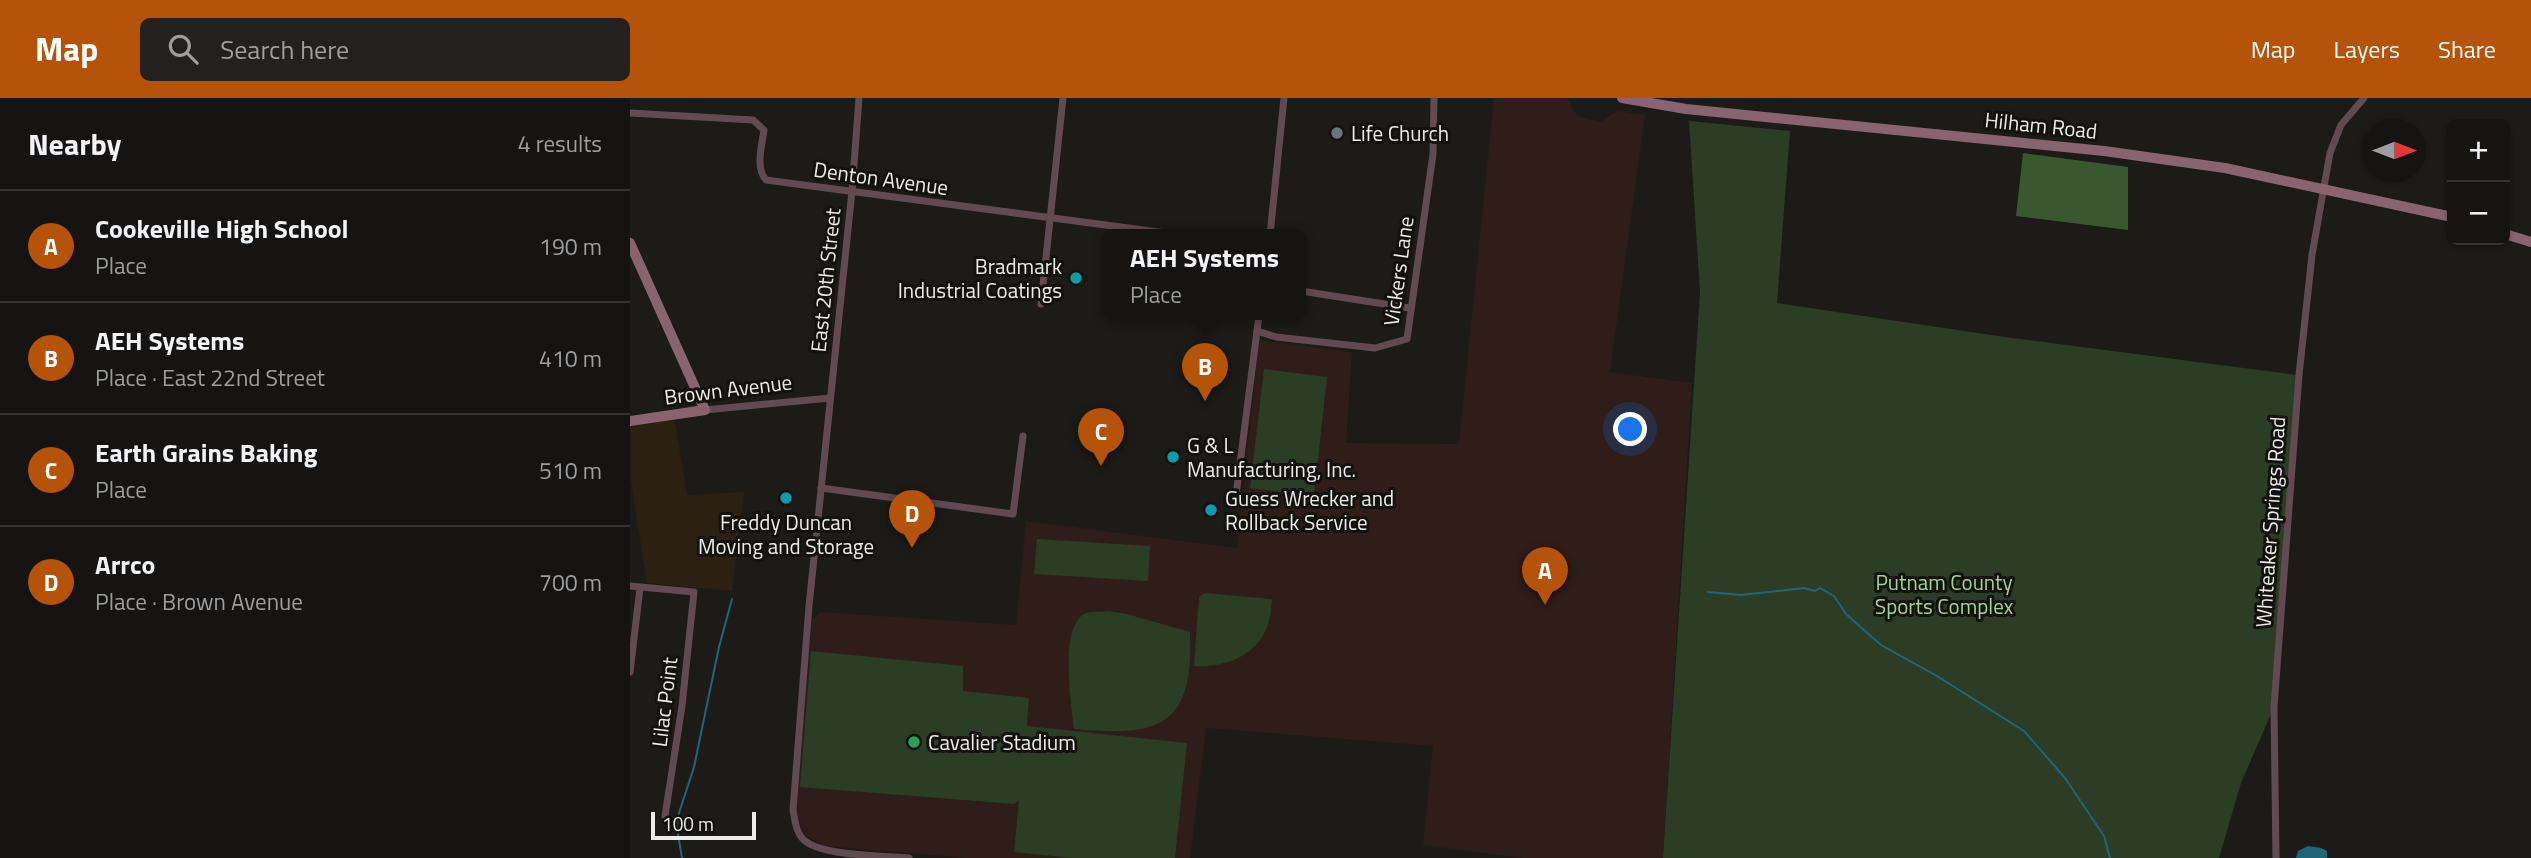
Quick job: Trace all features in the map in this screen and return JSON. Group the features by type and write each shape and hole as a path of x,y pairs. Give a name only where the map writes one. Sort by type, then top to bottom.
{"main road":[{"name":"Hilham Road","path":"1622,98 1686,109 2104,151 2225,167 2447,217"},
{"path":"2510,236 2531,242"},
{"path":"630,243 705,410"},
{"name":"Brown Avenue","path":"630,421 705,410"}],"street":[{"name":"East 20th Street","path":"859,98 793,810 803,839 820,850 882,857"},
{"path":"1041,304 1063,98"},
{"path":"1271,229 1284,98"},
{"name":"Vickers Lane","path":"1257,331 1276,337 1375,348 1407,339 1433,154 1434,98"},
{"name":"Whiteaker Springs Road","path":"2276,858 2274,707 2298,375 2312,255 2330,153 2341,125 2364,98"},
{"name":"Denton Avenue","path":"630,113 753,120 764,130 760,166 761,175 766,180 1132,229"},
{"path":"1306,292 1410,308"},
{"path":"1235,503 1258,320"},
{"name":"Brown Avenue","path":"705,410 830,398"},
{"path":"821,488 1013,514 1023,436"},
{"path":"630,586 640,588 630,673"},
{"name":"Lilac Point","path":"640,588 694,592 682,706 665,816"},
{"path":"882,857 909,858"}],"shaded area":[{"path":"1494,98 1567,98 1577,116 1601,122 1617,111 1645,115 1610,372 1692,383 1663,858 1524,858 1423,845 1433,746 1206,728 1190,858 967,858 825,846 807,837 801,828 796,808 812,620 821,612 1016,625 1026,521 1237,548 1259,340 1352,352 1346,443 1459,444"},
{"path":"674,417 687,495 744,492 732,591 647,583 630,477 630,423"}],"green space":[{"name":"Putnam County Sports Complex","path":"1689,121 1790,131 1777,303 1998,336 2298,375 2274,707 2241,783 2219,858 1663,858 1700,292"},
{"path":"2023,153 2128,167 2128,230 2016,216"},
{"path":"1264,369 1327,377 1314,496 1250,488"},
{"path":"1037,539 1150,546 1148,581 1034,574"},
{"path":"1205,593 1272,599 1270,616 1265,633 1250,651 1218,665 1194,666 1199,597"},
{"path":"1108,611 1190,632 1190,664 1186,688 1178,707 1166,719 1150,727 1129,731 1074,729 1069,667 1072,633 1077,620 1086,613"},
{"path":"811,651 963,666 963,691 1029,698 1027,726 1187,743 1175,858 1073,858 1014,852 1019,800 1014,804 800,787"}],"water":[{"path":"2308,846 2327,851 2327,858 2296,858 2298,851"}],"waterway":[{"path":"1708,592 1741,595 1804,588 1815,591 1820,588 1834,596 1846,614 1881,645 1937,676 2024,731 2065,778 2104,836 2110,858"},
{"path":"682,858 677,828 679,813 694,767 732,599"}],"place":[{"name":"Life Church","path":"1337,133"},
{"name":"Bradmark Industrial Coatings","path":"1076,278"},
{"name":"AEH Systems","path":"1205,401"},
{"name":"G & L Manufacturing, Inc.","path":"1173,457"},
{"name":"Earth Grains Baking","path":"1101,466"},
{"name":"Freddy Duncan Moving and Storage","path":"786,498"},
{"name":"Guess Wrecker and Rollback Service","path":"1211,510"},
{"name":"Arrco","path":"912,548"},
{"name":"Cookeville High School","path":"1545,605"},
{"name":"Cavalier Stadium","path":"914,742"}]}
